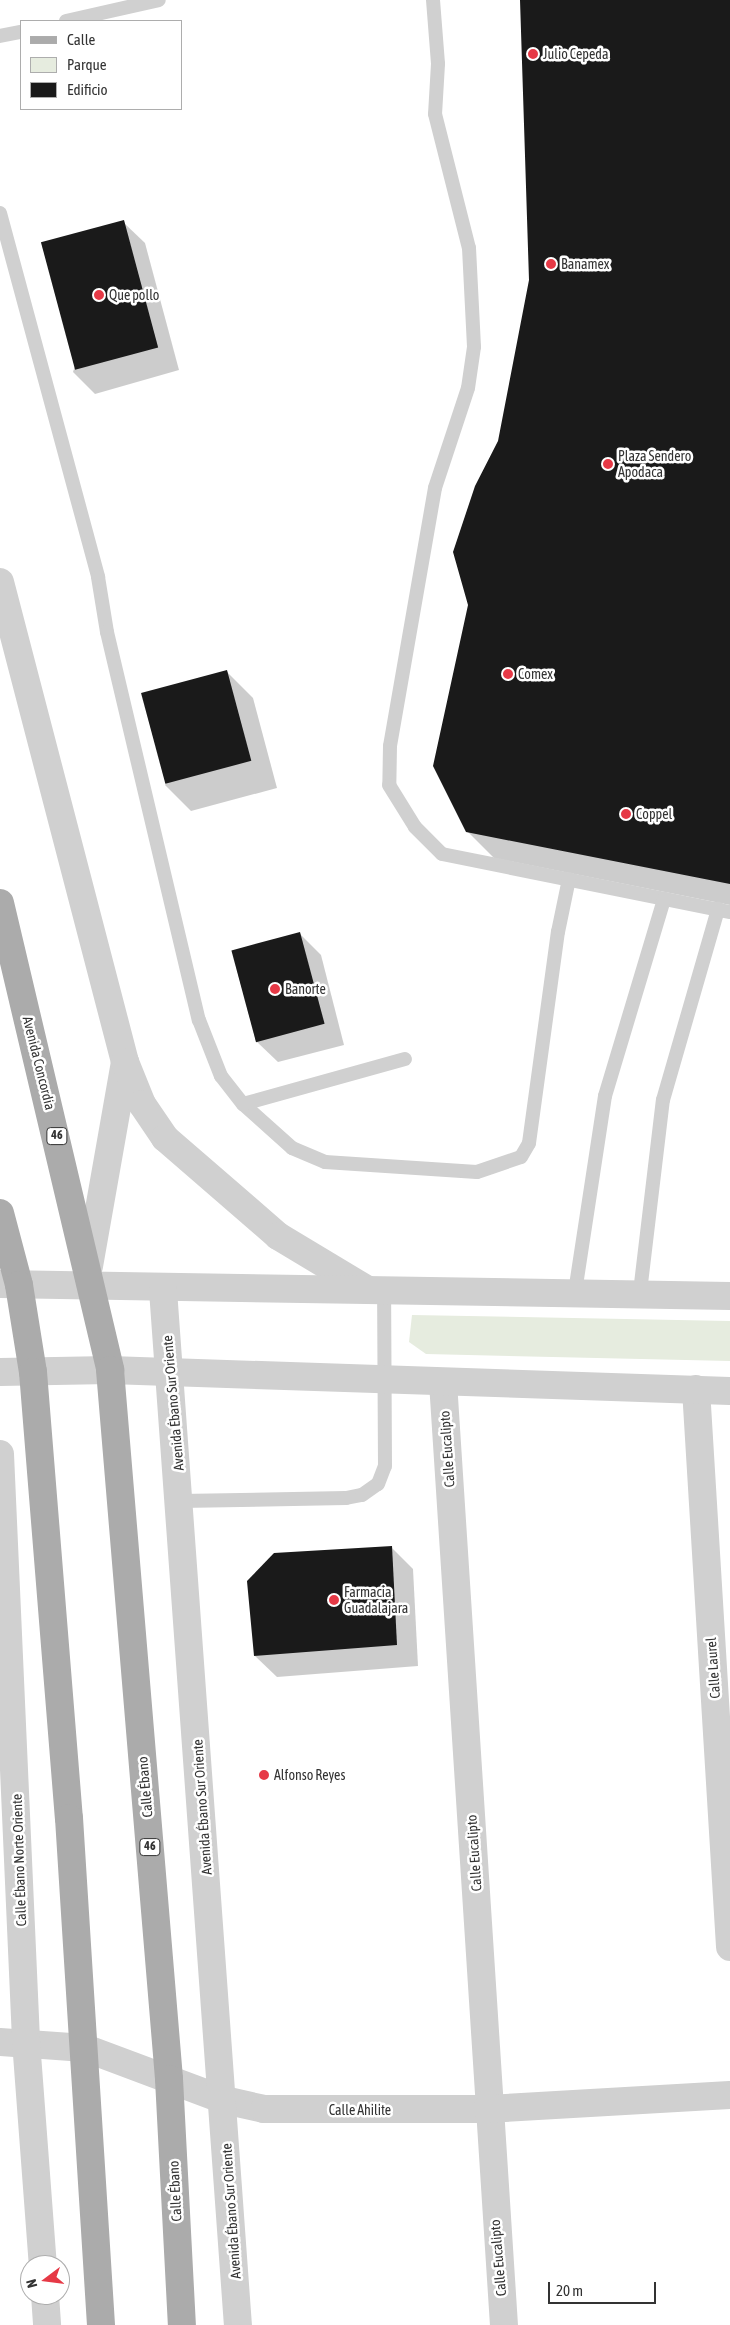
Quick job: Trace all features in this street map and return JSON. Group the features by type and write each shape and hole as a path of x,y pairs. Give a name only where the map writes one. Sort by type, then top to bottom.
{"main road":[{"name":"Avenida Concordia","path":"0,902 90,1277 110,1370"},
{"path":"0,1213 9,1284 33,1372 85,2048 101,2325"},
{"name":"Calle Ébano","path":"110,1370 169,2079 182,2325"}],"street":[{"path":"0,582 126,1062 142,1104 166,1138 193,1164 278,1236 377,1291"},
{"path":"90,1277 126,1062"},
{"path":"9,1284 90,1277 163,1290 640,1292 730,1296"},
{"name":"Avenida Ébano Sur Oriente","path":"163,1290 172,1372 224,2100 238,2325"},
{"path":"0,1372 110,1370 730,1391"},
{"name":"Calle Eucalipto","path":"443,1382 487,2109 504,2325"},
{"name":"Calle Laurel","path":"696,1389 730,1947"},
{"name":"Calle Ébano Norte Oriente","path":"0,1454 13,2042 41,2255"},
{"name":"Calle Ahilite","path":"13,2042 85,2048 224,2100 295,2111 487,2109 730,2095"},
{"path":"46,2305 47,2325"}],"lane":[{"path":"70,20 158,0"},
{"path":"433,0 438,64 434,114 469,248 474,347 468,388 435,488 390,746 389,785 415,827 442,854 724,911 663,1100 640,1292"},
{"path":"0,36 20,32"},
{"path":"0,213 98,577 107,632 199,1020 222,1076 243,1104 292,1148 325,1162 477,1172 521,1157 529,1143 558,932 569,879"},
{"path":"576,1292 605,1096 664,899"},
{"path":"243,1104 405,1059"},
{"path":"180,1501 362,1495 378,1484 385,1466 384,1380 377,1291"}],"green space":[{"path":"412,1315 730,1321 730,1361 426,1354 409,1342"}],"building":[{"name":"Plaza Sendero Apodaca","path":"520,0 730,0 730,884 466,832 433,766 468,605 453,552 475,486 498,441 529,280"},
{"name":"Que pollo","path":"124,220 158,348 75,370 41,242"},
{"path":"227,670 251,761 165,784 141,693"},
{"path":"300,932 325,1024 256,1042 231,950"},
{"path":"392,1546 397,1645 254,1656 247,1581 274,1553"}],"place":[{"name":"Julio Cepeda","path":"533,54"},
{"name":"Banamex","path":"551,264"},
{"name":"Que pollo","path":"99,295"},
{"name":"Plaza Sendero Apodaca","path":"608,464"},
{"name":"Comex","path":"508,674"},
{"name":"Coppel","path":"626,814"},
{"name":"Banorte","path":"275,989"},
{"name":"Farmacia Guadalajara","path":"334,1600"},
{"name":"Alfonso Reyes","path":"264,1775"}]}
